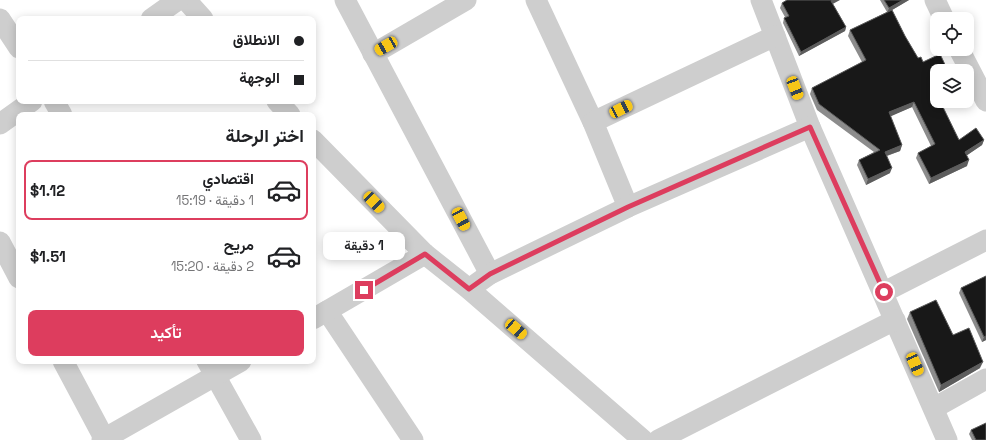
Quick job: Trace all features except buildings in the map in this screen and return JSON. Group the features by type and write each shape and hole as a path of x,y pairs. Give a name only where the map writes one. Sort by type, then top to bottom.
{"street":[{"path":"155,16 178,0"},
{"path":"186,0 200,16"},
{"path":"345,0 490,274"},
{"path":"373,54 466,0"},
{"path":"536,0 593,122 628,207"},
{"path":"761,0 810,127 884,292 947,440"},
{"path":"935,0 941,12"},
{"path":"0,19 16,43"},
{"path":"593,122 775,36"},
{"path":"963,56 986,101"},
{"path":"17,112 28,104"},
{"path":"281,104 287,112"},
{"path":"0,124 16,112"},
{"path":"469,289 490,274 628,207 810,127"},
{"path":"316,143 425,254 469,289 643,440"},
{"path":"884,292 986,240"},
{"path":"0,242 16,272"},
{"path":"413,440 320,315 425,254"},
{"path":"658,440 895,320"},
{"path":"65,364 103,439 211,368 228,364"},
{"path":"211,368 251,440"},
{"path":"934,408 986,379"}],"route":[{"path":"364,290 425,254 469,289 490,274 628,207 810,127 884,292"}]}
